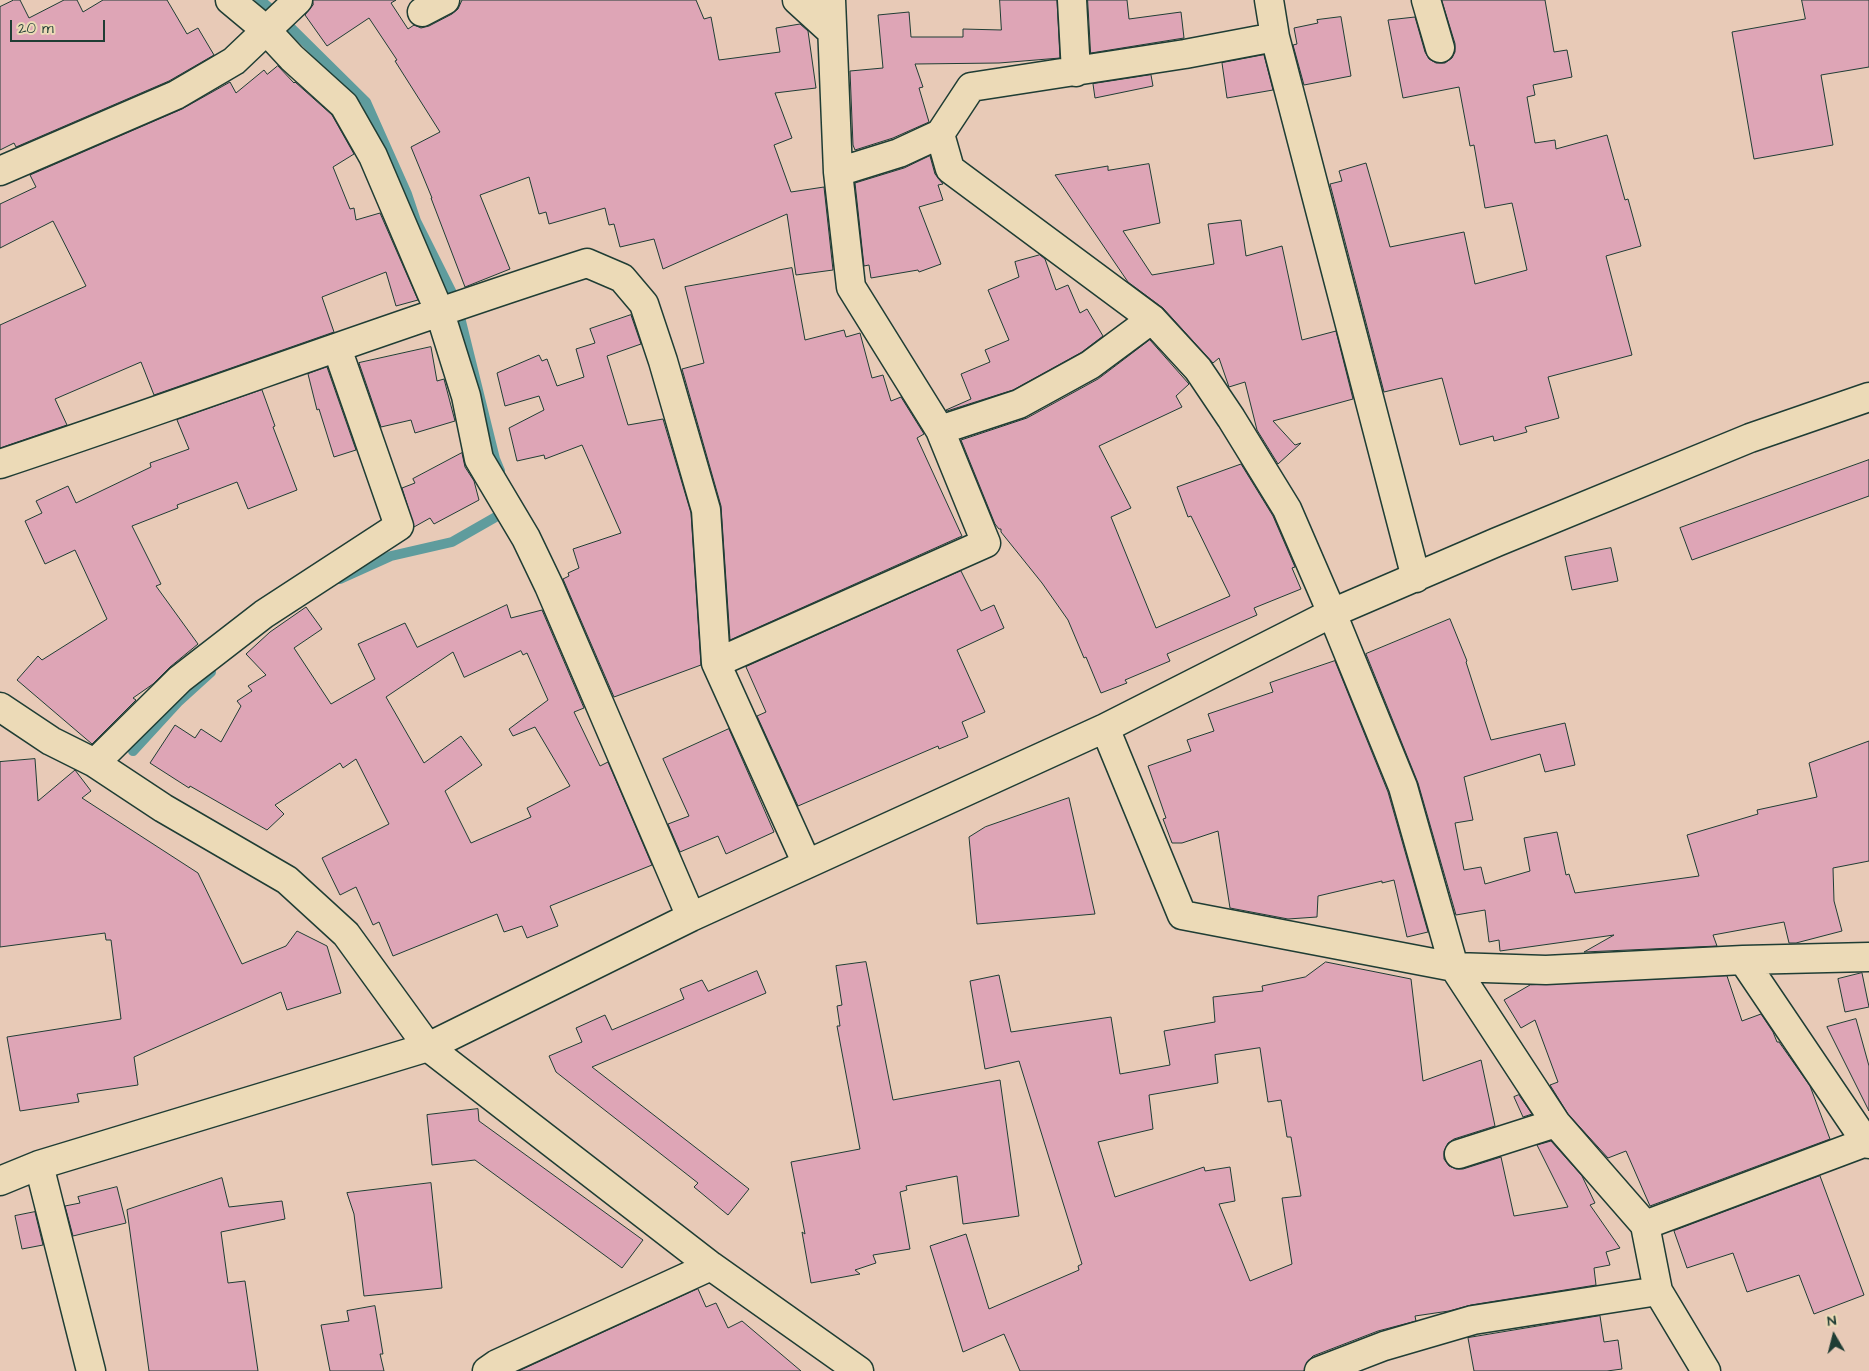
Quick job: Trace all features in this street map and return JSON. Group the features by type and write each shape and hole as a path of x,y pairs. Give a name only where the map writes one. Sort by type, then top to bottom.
{"street":[{"path":"230,0 266,30 292,58 344,105 373,156 440,313 466,396 479,459 526,538 541,570 691,918"},
{"path":"0,171 176,94 234,61 298,0"},
{"path":"797,0 831,31"},
{"path":"716,663 986,543 940,430 851,287 838,172 831,0"},
{"path":"1072,0 1076,72"},
{"path":"1426,0 1440,48"},
{"path":"1273,1 1275,37 1416,578"},
{"path":"838,172 899,153 940,134 971,88 1076,72 1275,37"},
{"path":"940,134 950,169 1152,319 1198,369 1231,418 1287,509 1403,787 1454,966 1556,1123 1645,1225 1658,1291 1706,1371"},
{"path":"0,464 130,421 385,330 587,263 622,278 644,304 663,361 706,510 716,663 807,864"},
{"path":"940,430 1019,404 1090,365 1152,319"},
{"path":"95,763 180,679 264,614 399,526 337,348"},
{"path":"0,1181 39,1165 428,1047 691,918 1105,728 1332,613 1497,542 1750,438 1869,381"},
{"path":"1750,438 1869,397"},
{"path":"0,707 51,741 95,763 163,808 287,880 346,934 428,1047 711,1266 859,1371"},
{"path":"1105,728 1182,915 1454,966 1546,970 1743,960 1869,957"},
{"path":"1645,1225 1868,1143 1743,960"},
{"path":"1458,1154 1556,1123"},
{"path":"39,1165 91,1371"},
{"path":"487,1371 497,1364 711,1266"},
{"path":"1319,1371 1384,1346 1473,1320 1658,1291"}],"building":[{"path":"14,0 20,0 29,18 64,0 77,0 83,12 103,0 167,0 187,34 198,28 214,55 169,81 16,147 14,143 0,150 0,7"},
{"path":"313,0 396,0 391,3 408,29 414,25 421,28 429,26 452,14 458,9 462,0 696,0 704,19 711,17 719,60 780,52 776,28 800,24 808,31 816,88 775,93 792,138 774,145 791,192 824,187 833,270 796,275 787,214 663,269 654,239 620,247 614,224 609,225 605,208 549,224 546,212 539,214 529,177 480,195 510,269 465,287 411,147 440,132 395,61 397,60 369,18 327,46 305,15 313,5"},
{"path":"1000,0 1057,0 1060,58 999,63 915,64 923,87 919,88 929,122 893,138 855,150 853,145 850,71 883,68 878,15 909,12 911,37 963,37 963,29 1001,30"},
{"path":"1088,0 1127,0 1129,19 1181,12 1184,38 1091,53"},
{"path":"1442,0 1545,0 1554,52 1567,50 1572,77 1533,85 1535,95 1527,97 1535,143 1555,140 1556,149 1607,135 1625,200 1628,199 1641,246 1606,256 1632,355 1548,377 1559,418 1525,427 1527,432 1494,441 1493,436 1460,445 1442,378 1384,392 1330,184 1342,181 1339,171 1366,163 1390,247 1464,232 1475,284 1527,270 1512,203 1485,208 1474,145 1470,146 1459,87 1403,98 1388,20 1415,17 1425,52 1429,59 1436,63 1445,63 1452,58 1455,52 1455,44"},
{"path":"1802,0 1869,0 1869,67 1821,75 1833,145 1754,159 1732,32 1805,19"},
{"path":"1341,17 1351,76 1304,85 1293,45 1297,44 1294,28 1318,23 1317,20"},
{"path":"1264,55 1273,90 1227,98 1222,63"},
{"path":"278,66 294,83 332,115 354,154 333,167 350,209 354,208 356,220 380,213 418,300 396,306 386,272 322,297 334,332 154,395 141,362 55,399 67,425 0,448 0,325 86,286 53,221 0,248 0,204 36,187 30,175 182,109 230,82 236,93 264,70 267,74"},
{"path":"1151,75 1153,86 1095,98 1093,84"},
{"path":"930,156 935,174 943,184 938,185 943,200 919,207 941,264 919,272 918,270 871,278 869,265 864,266 855,183 904,168"},
{"path":"1149,164 1160,223 1123,231 1152,275 1214,264 1208,224 1241,220 1246,256 1282,246 1302,340 1336,331 1353,399 1273,421 1295,445 1301,443 1278,464 1257,430 1245,382 1229,387 1219,358 1213,363 1163,308 1128,282 1055,175 1108,166 1108,170"},
{"path":"1040,255 1045,259 1056,290 1068,285 1080,313 1087,309 1103,336 1082,352 1013,390 947,411 971,399 961,374 990,362 985,350 1009,340 988,290 1019,277 1015,262"},
{"path":"792,268 805,340 844,330 846,337 860,333 872,378 883,375 891,401 901,397 924,434 917,438 962,536 730,640 721,506 682,369 704,363 685,287"},
{"path":"631,315 641,344 607,356 628,425 663,419 691,513 701,665 614,697 563,579 569,576 568,573 579,568 573,549 621,533 582,445 545,459 544,455 517,461 509,428 544,410 539,396 505,406 497,373 539,355 542,361 547,359 557,386 584,377 576,349 595,343 590,329"},
{"path":"1150,340 1189,384 1176,396 1182,407 1099,446 1131,508 1111,517 1156,628 1230,596 1191,516 1188,517 1177,487 1241,464 1273,516 1295,567 1292,568 1301,589 1254,608 1257,615 1167,654 1170,661 1125,680 1127,683 1101,693 1068,620 1042,583 1001,532 1001,529 995,524 961,440 1027,418 1098,379"},
{"path":"431,347 437,381 444,379 455,421 415,433 411,420 381,427 359,363"},
{"path":"327,367 356,450 334,457 319,409 317,410 308,374"},
{"path":"262,390 275,426 273,427 297,490 248,509 237,482 177,505 178,508 132,526 161,584 156,586 198,644 153,684 133,698 136,700 92,744 17,680 38,656 42,660 107,619 75,550 45,564 25,521 42,513 36,501 68,486 76,503 151,467 150,463 189,449 177,420"},
{"path":"462,453 465,467 474,481 479,500 434,524 430,518 414,527 402,488 415,483 413,479"},
{"path":"1869,460 1869,496 1692,560 1680,528"},
{"path":"1611,548 1618,581 1572,590 1565,557"},
{"path":"961,571 981,611 994,605 1004,628 957,650 985,712 962,722 968,737 939,749 938,746 798,806 757,716 766,712 746,667"},
{"path":"507,605 511,618 542,610 584,708 574,712 600,766 608,762 652,865 550,906 558,926 527,938 522,926 504,932 497,914 393,956 379,922 373,925 356,887 340,895 322,858 389,824 356,759 343,768 340,763 275,805 284,814 267,830 190,786 189,788 150,763 175,725 195,738 201,729 221,742 241,706 237,701 252,691 248,686 266,675 246,654 270,632 306,607 322,629 294,648 331,704 375,679 358,644 405,623 417,647","holes":["521,651 523,655 527,653 548,700 509,729 513,736 535,727 570,786 527,808 531,817 471,843 445,791 482,765 461,736 424,763 386,697 453,652 464,677"]},
{"path":"1450,619 1467,661 1491,740 1565,723 1575,765 1545,772 1540,754 1464,777 1473,820 1455,823 1464,870 1481,867 1485,884 1530,871 1524,838 1557,832 1566,875 1569,874 1575,893 1699,876 1687,835 1758,814 1757,810 1817,797 1809,763 1869,741 1869,861 1833,868 1834,901 1842,931 1796,943 1789,943 1784,922 1713,935 1717,946 1584,952 1614,935 1500,951 1499,940 1489,942 1485,910 1456,915 1418,783 1366,654"},
{"path":"1335,661 1388,792 1428,932 1407,937 1394,880 1318,896 1317,917 1288,919 1230,908 1218,831 1182,843 1172,843 1163,819 1166,818 1148,766 1191,751 1187,740 1214,731 1208,714 1273,692 1270,683"},
{"path":"729,729 774,832 726,854 718,836 680,852 668,824 689,816 663,759"},
{"path":"35,759 38,801 75,770 91,791 82,798 198,873 242,964 286,946 297,931 327,946 341,993 287,1010 281,992 134,1057 138,1085 77,1094 79,1102 20,1111 7,1037 121,1019 111,940 106,940 105,933 0,947 0,762"},
{"path":"1069,798 1095,914 977,924 969,837 985,827"},
{"path":"866,962 893,1100 1000,1080 1019,1216 963,1224 957,1176 906,1186 907,1190 900,1192 910,1249 873,1255 876,1263 855,1270 860,1274 811,1283 802,1232 805,1234 791,1162 860,1149 837,1026 840,1026 837,1006 842,1005 836,966"},
{"path":"1326,962 1411,979 1423,1081 1481,1060 1495,1126 1454,1139 1448,1143 1444,1151 1444,1159 1449,1166 1463,1169 1501,1157 1514,1216 1568,1207 1537,1145 1551,1141 1582,1176 1595,1203 1590,1205 1620,1248 1606,1252 1610,1265 1594,1268 1596,1285 1415,1316 1416,1321 1378,1331 1313,1356 1307,1362 1304,1371 1020,1371 1004,1334 963,1352 930,1246 966,1234 989,1309 1079,1270 1078,1266 1082,1264 1019,1061 985,1069 970,981 999,975 1011,1032 1111,1017 1120,1074 1170,1065 1164,1031 1215,1022 1213,997 1263,991 1262,986 1305,977","holes":["1260,1048 1268,1102 1281,1100 1287,1137 1291,1137 1301,1196 1282,1198 1292,1264 1250,1281 1219,1204 1235,1201 1230,1167 1205,1171 1204,1167 1115,1197 1098,1142 1153,1129 1149,1095 1218,1083 1215,1055"]},
{"path":"757,971 766,993 592,1067 749,1189 728,1215 694,1187 698,1183 556,1072 549,1056 582,1042 576,1028 605,1015 612,1030 684,999 680,989 702,980 708,991"},
{"path":"1862,973 1869,1007 1845,1012 1838,979"},
{"path":"1727,976 1742,1021 1761,1014 1777,1042 1779,1042 1810,1086 1830,1139 1650,1206 1626,1151 1608,1158 1568,1114 1550,1085 1558,1082 1535,1020 1521,1028 1504,1000 1530,985"},
{"path":"1856,1019 1869,1066 1869,1111 1827,1027"},
{"path":"1519,1095 1532,1114 1523,1117 1514,1097"},
{"path":"478,1109 479,1121 643,1240 622,1268 475,1160 432,1165 427,1115"},
{"path":"1820,1176 1864,1295 1814,1314 1799,1275 1747,1292 1733,1253 1687,1268 1674,1231"},
{"path":"222,1178 229,1207 282,1201 285,1219 221,1232 228,1283 245,1281 258,1371 149,1371 127,1210"},
{"path":"431,1183 442,1288 364,1296 354,1214 347,1193"},
{"path":"117,1187 126,1223 73,1236 65,1206 80,1203 78,1197"},
{"path":"35,1212 43,1245 22,1249 15,1216"},
{"path":"698,1289 706,1307 716,1303 728,1328 742,1321 801,1371 519,1371"},
{"path":"375,1306 383,1354 380,1354 384,1371 330,1371 321,1325 349,1321 347,1311"},
{"path":"1600,1316 1604,1342 1618,1340 1622,1369 1607,1371 1474,1371 1468,1338"}],"waterway":[{"path":"260,0 279,16 366,102 407,194 416,221 456,301 495,459 500,471"},
{"path":"340,579 391,556 452,542 508,510"},
{"path":"133,751 178,702 211,672"}]}
